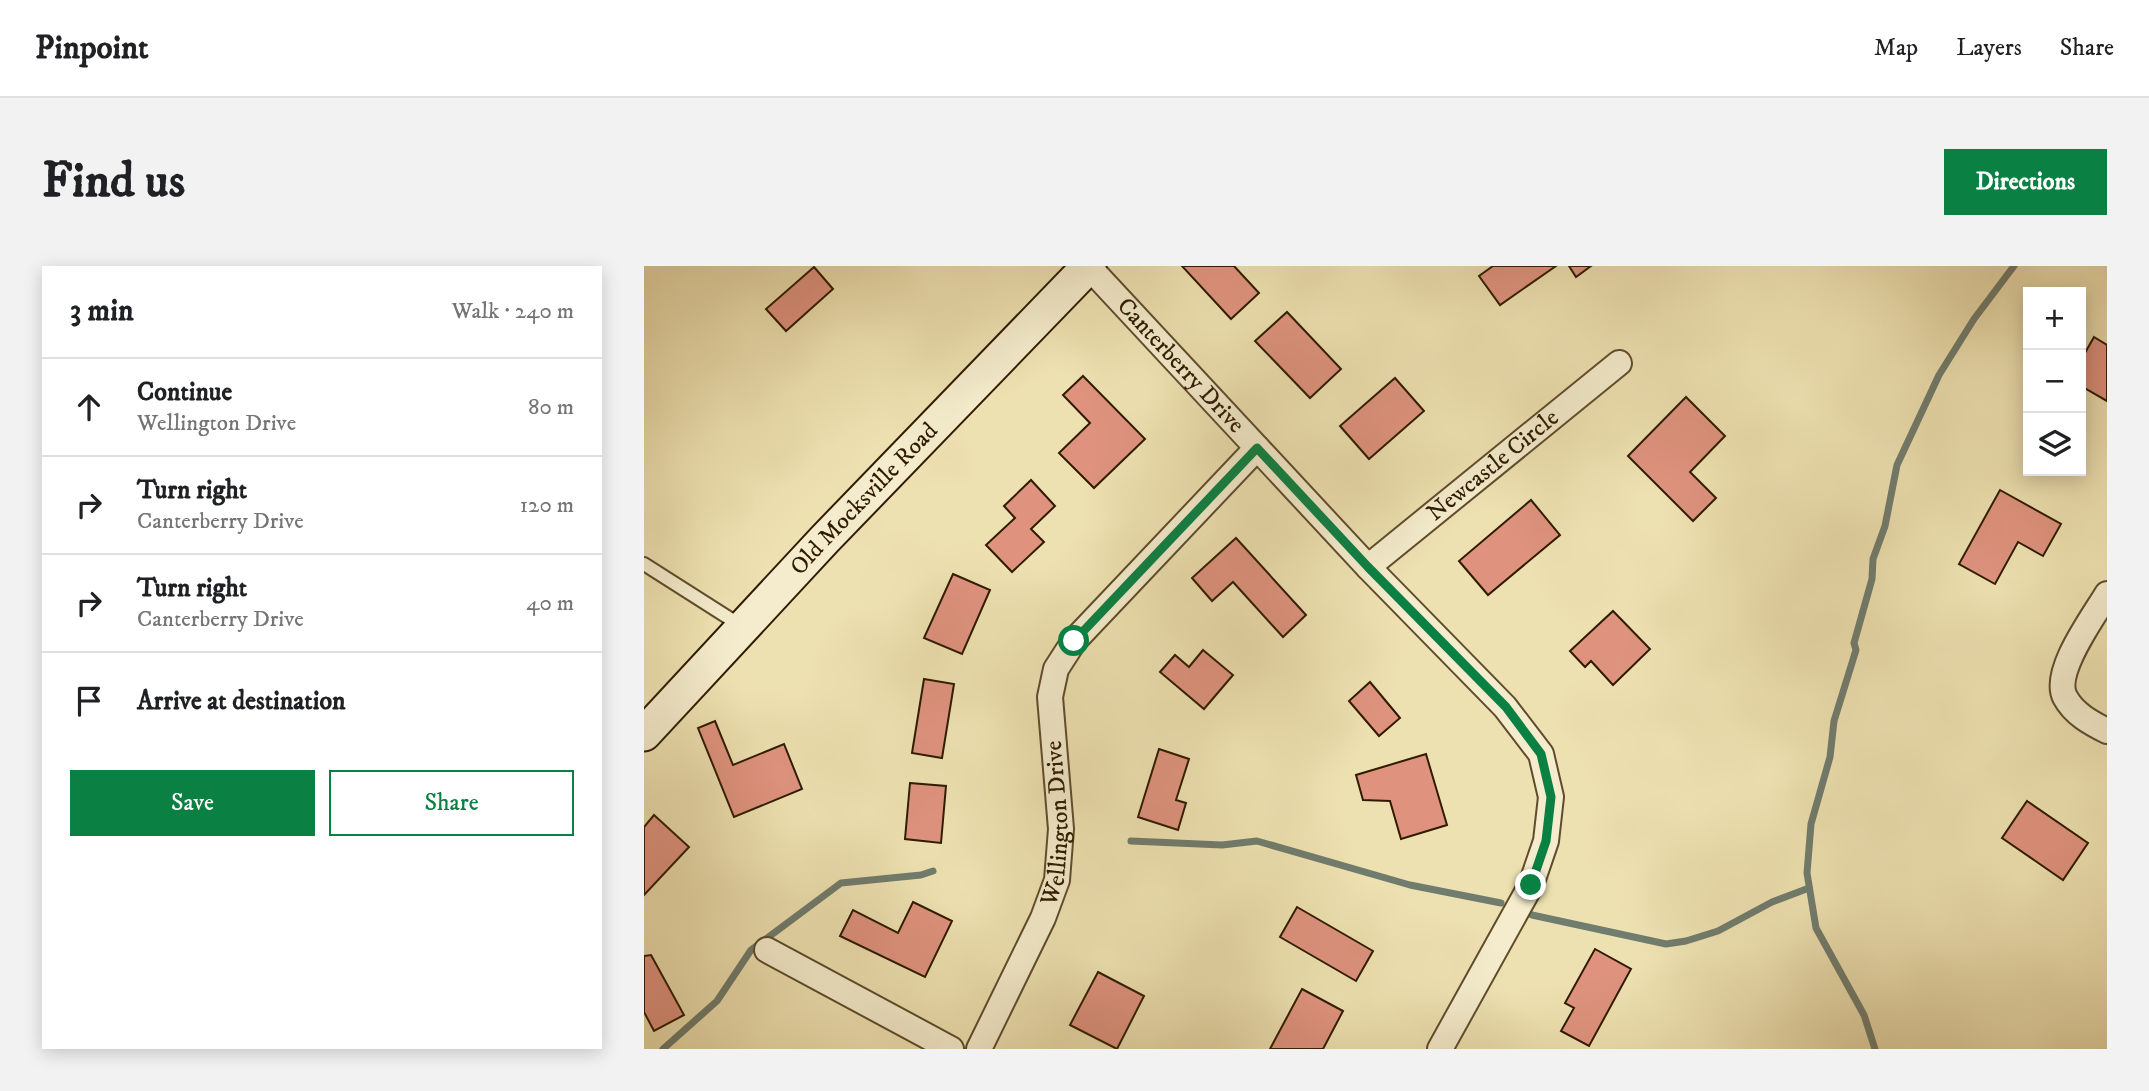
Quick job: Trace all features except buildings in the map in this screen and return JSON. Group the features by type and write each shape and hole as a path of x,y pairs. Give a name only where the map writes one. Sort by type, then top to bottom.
{"street":[{"name":"Canterberry Drive","path":"1088,266 1368,567 1506,707 1541,754 1551,797 1546,841 1531,885 1440,1049"},
{"name":"Old Mocksville Road","path":"644,734 1088,266"},
{"name":"Newcastle Circle","path":"1368,567 1619,363"},
{"name":"Wellington Drive","path":"979,1049 1043,918 1057,880 1061,829 1050,697 1056,669 1074,641 1257,448"},
{"path":"2107,594 2075,648 2063,675 2064,695 2076,712 2107,731"},
{"path":"767,950 951,1049"}],"lane":[{"path":"644,564 743,628"}],"waterway":[{"path":"1875,1049 1864,1015 1816,928 1807,873 1811,824 1830,757 1834,721 1856,650 1854,643 1872,579 1873,559 1885,526 1897,465 1939,375 1974,319 2014,266"},
{"path":"1131,841 1222,845 1257,841 1410,885 1501,903"},
{"path":"663,1049 717,1001 751,950 841,883 921,875 933,871"},
{"path":"1532,915 1666,944 1718,931 1772,902 1809,888"}],"route":[{"path":"1074,641 1257,448 1368,567 1506,707 1541,754 1551,797 1546,841 1531,885"}]}
